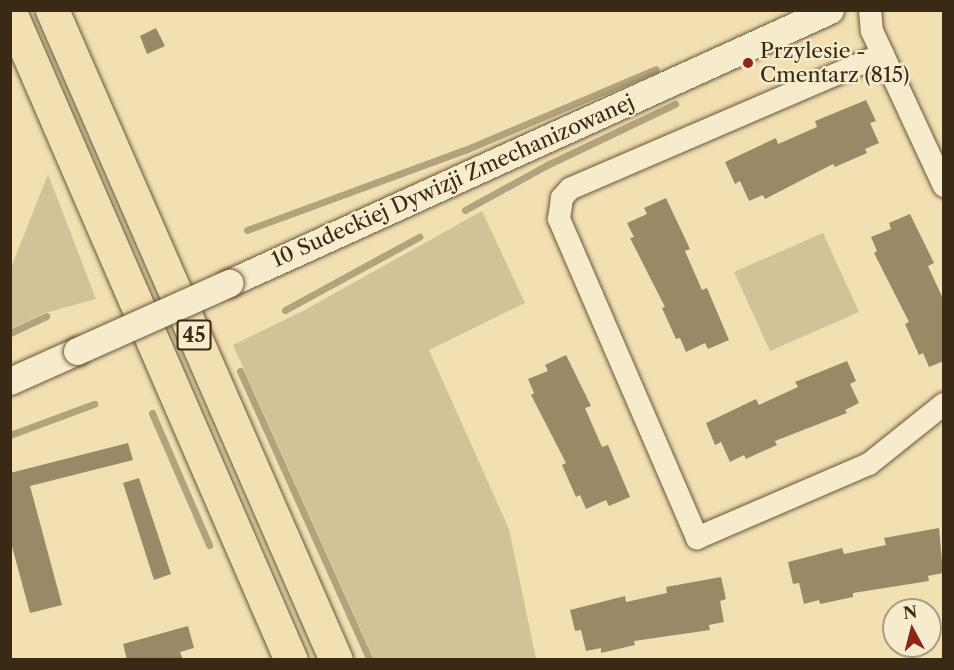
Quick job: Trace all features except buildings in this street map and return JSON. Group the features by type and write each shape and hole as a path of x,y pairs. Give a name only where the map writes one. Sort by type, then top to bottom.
{"main road":[{"name":"45","path":"52,10 336,660"},
{"name":"45","path":"10,12 291,660"}],"street":[{"name":"10 Sudeckiej Dywizji Zmechanizowanej","path":"10,381 830,10"},
{"path":"870,10 872,32 944,186"},
{"path":"883,54 570,189 562,198 559,219 697,538 869,465 944,404"}],"shaded area":[{"path":"48,174 96,299 45,313 11,329 11,268"},
{"path":"482,211 525,303 429,350 509,529 536,659 374,659 233,345 303,311"},
{"path":"823,233 859,312 770,351 734,272"}],"waterway":[{"path":"247,230 465,150 656,69"},
{"path":"465,210 547,165 675,104"},
{"path":"285,310 419,237"},
{"path":"10,333 46,316"},
{"path":"240,371 370,660"},
{"path":"10,435 94,404"},
{"path":"152,413 209,545"}],"place":[{"name":"Przylesie - Cmentarz (815)","path":"748,63"}]}
